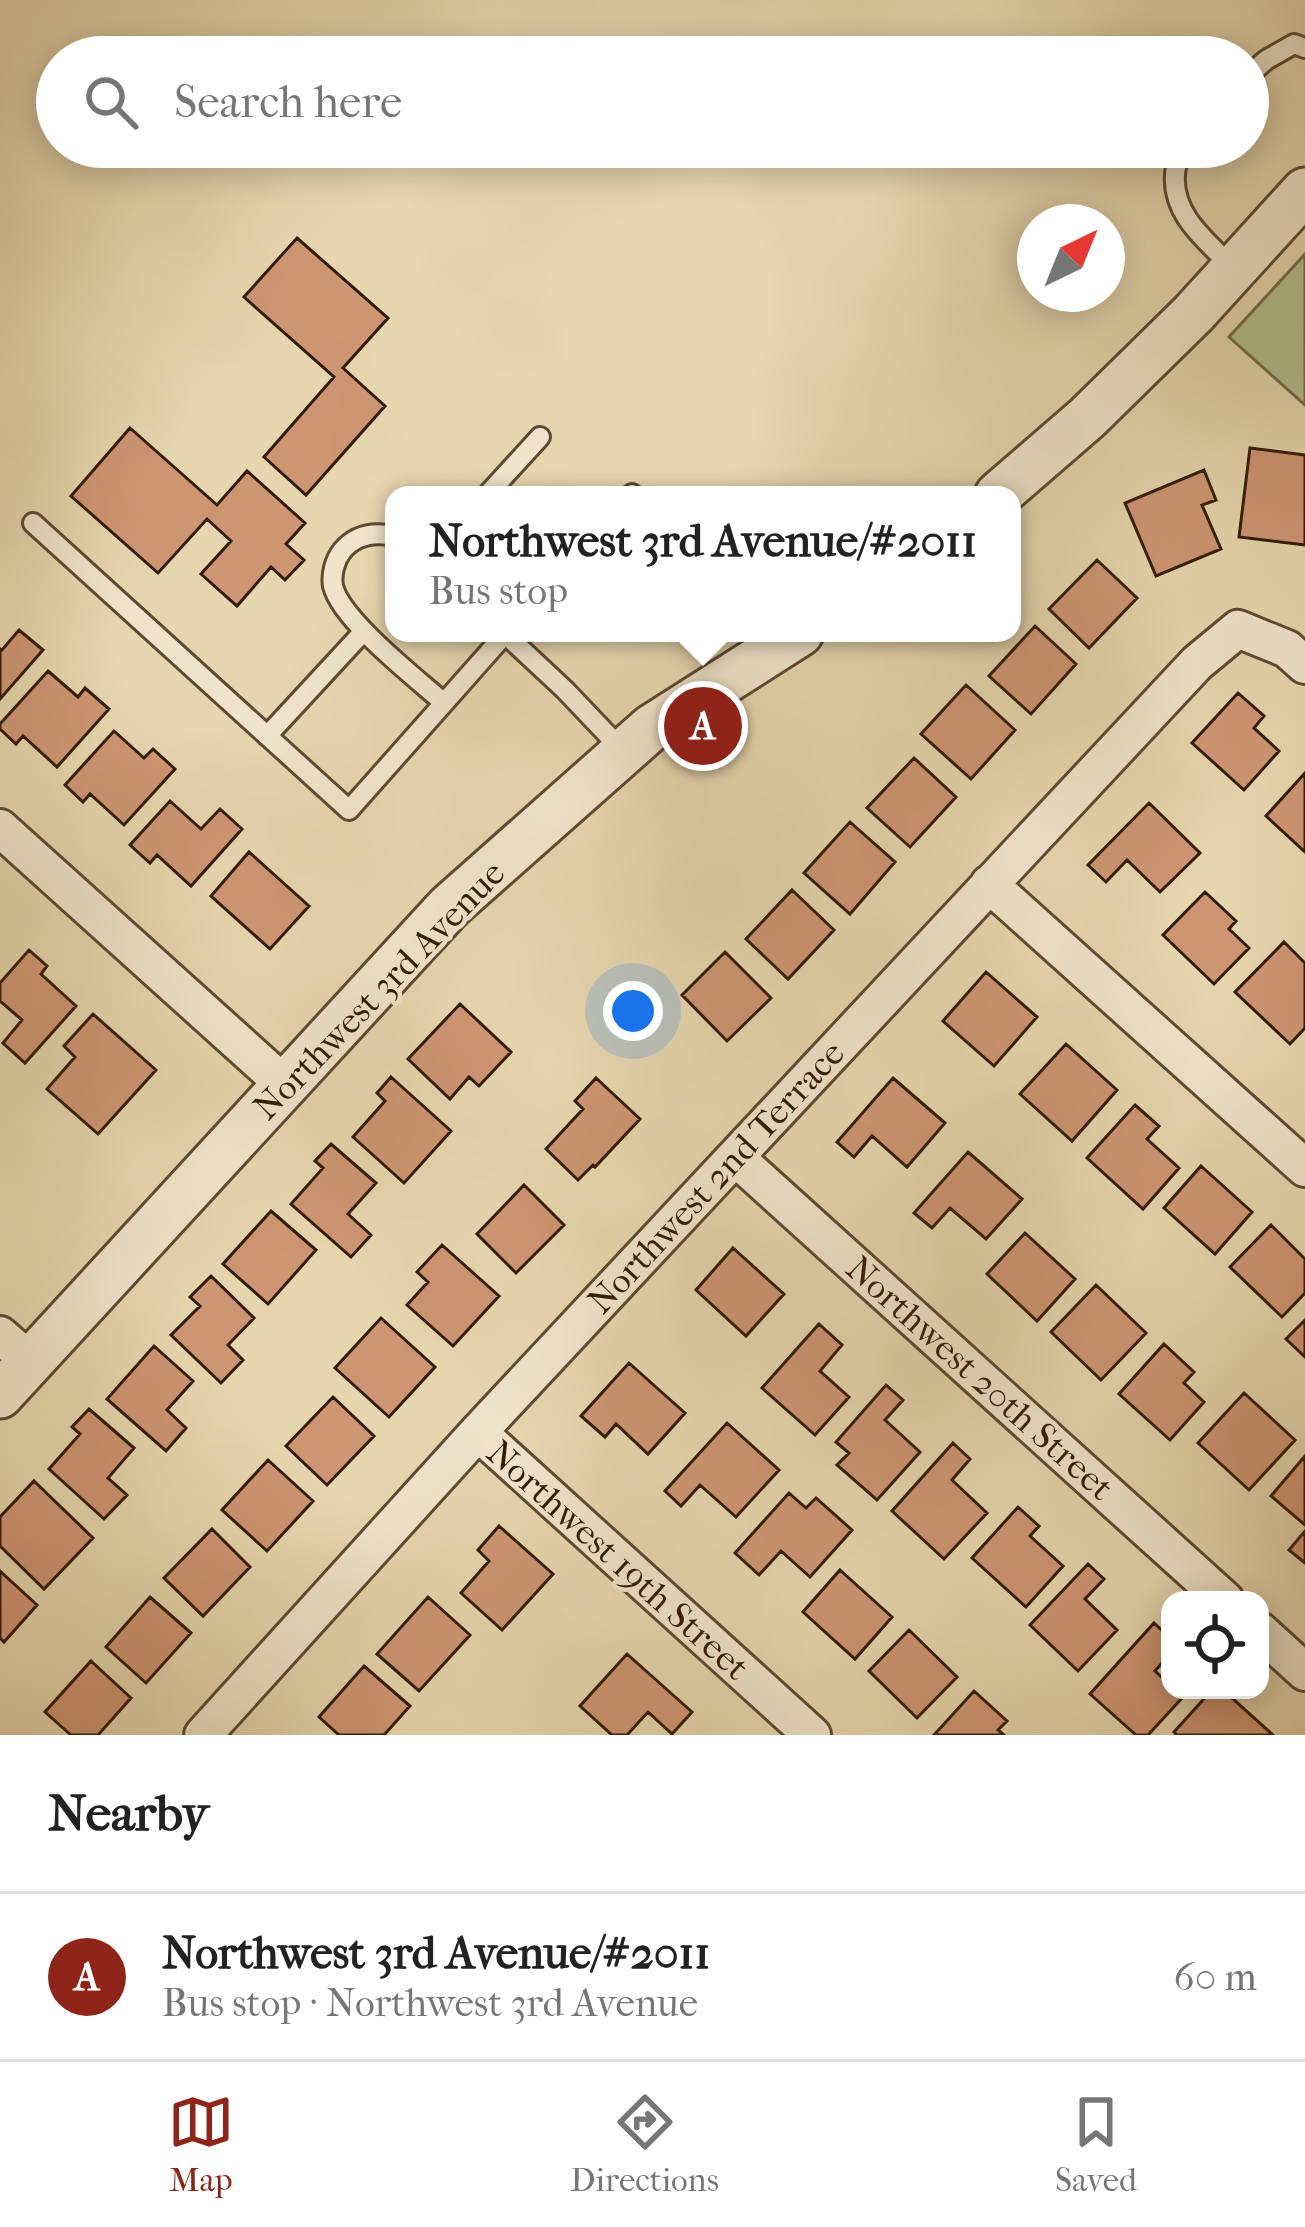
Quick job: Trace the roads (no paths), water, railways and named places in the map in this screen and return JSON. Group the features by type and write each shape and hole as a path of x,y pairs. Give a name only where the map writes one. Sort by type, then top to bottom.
{"street":[{"path":"1009,486 1088,418 1193,314 1305,191"},
{"name":"Northwest 2nd Terrace","path":"203,1735 478,1432 1197,663 1238,629 1288,649 1305,665"},
{"name":"Northwest 3rd Avenue","path":"0,1395 15,1348 284,1084 449,907 650,728 786,642"},
{"path":"0,828 284,1084"},
{"path":"989,884 1305,1168"},
{"name":"Northwest 20th Street","path":"735,1157 1216,1591"},
{"name":"Northwest 19th Street","path":"478,1432 798,1730"},
{"path":"1269,1639 1305,1672"}],"lane":[{"path":"1269,58 1294,44 1305,47"},
{"path":"1176,168 1178,199 1186,219 1234,269"},
{"path":"495,486 540,437"},
{"path":"32,524 349,810 497,642"},
{"path":"385,534 378,532 347,545 335,564 334,590 364,631 444,703"},
{"path":"267,736 364,631"},
{"path":"514,642 624,752"}],"place":[{"name":"Northwest 3rd Avenue/#2011","path":"703,726"}]}
